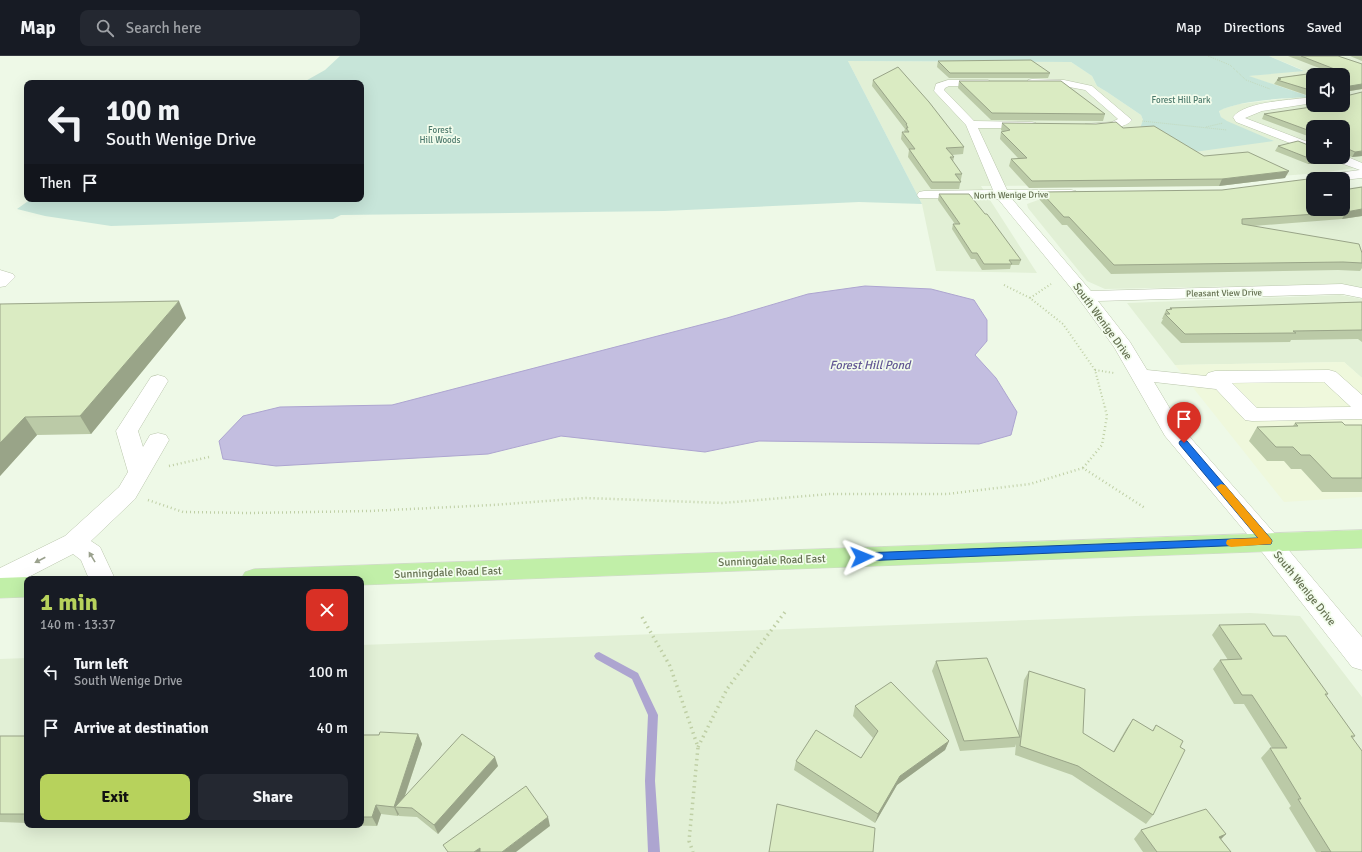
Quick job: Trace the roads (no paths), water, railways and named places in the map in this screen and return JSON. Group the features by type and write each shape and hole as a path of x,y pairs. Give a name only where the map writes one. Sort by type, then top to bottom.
{"main road":[{"name":"Sunningdale Road East","path":"334,576 1267,541 1362,539"},
{"path":"0,588 24,587"}],"street":[{"path":"1001,82 948,83 940,86 939,91 971,124 1040,125"},
{"path":"1024,82 1064,83 1088,88 1126,120 1114,125 1079,126"},
{"path":"1306,101 1252,109 1239,116 1240,120 1306,145"},
{"name":"South Wenige Drive","path":"971,124 988,166 1002,195 1086,296 1123,346 1173,431 1267,541 1362,658"},
{"path":"1350,162 1362,167"},
{"path":"1350,176 1362,174"},
{"name":"North Wenige Drive","path":"924,195 1085,194"},
{"path":"0,275 7,277 0,282"},
{"name":"Pleasant View Drive","path":"1086,296 1342,289 1362,293"},
{"path":"1140,375 1221,384"},
{"path":"1362,406 1329,376 1215,377 1252,415 1362,413"},
{"path":"139,472 127,431 158,381"},
{"path":"0,580 74,542 127,493 158,440"},
{"path":"74,542 91,554 101,576"}],"water":[{"name":"Forest Hill Pond","path":"865,286 931,289 974,300 987,320 987,341 975,355 996,378 1017,412 1011,435 979,444 759,441 705,452 561,436 488,454 276,466 223,459 219,441 243,416 280,407 392,405 727,318 808,294"}],"waterway":[{"path":"599,656 635,676 653,715 650,781 654,852"}],"park label":[{"name":"Forest Hill Park","path":"1181,100"},
{"name":"Forest Hill Woods","path":"440,136"}]}
